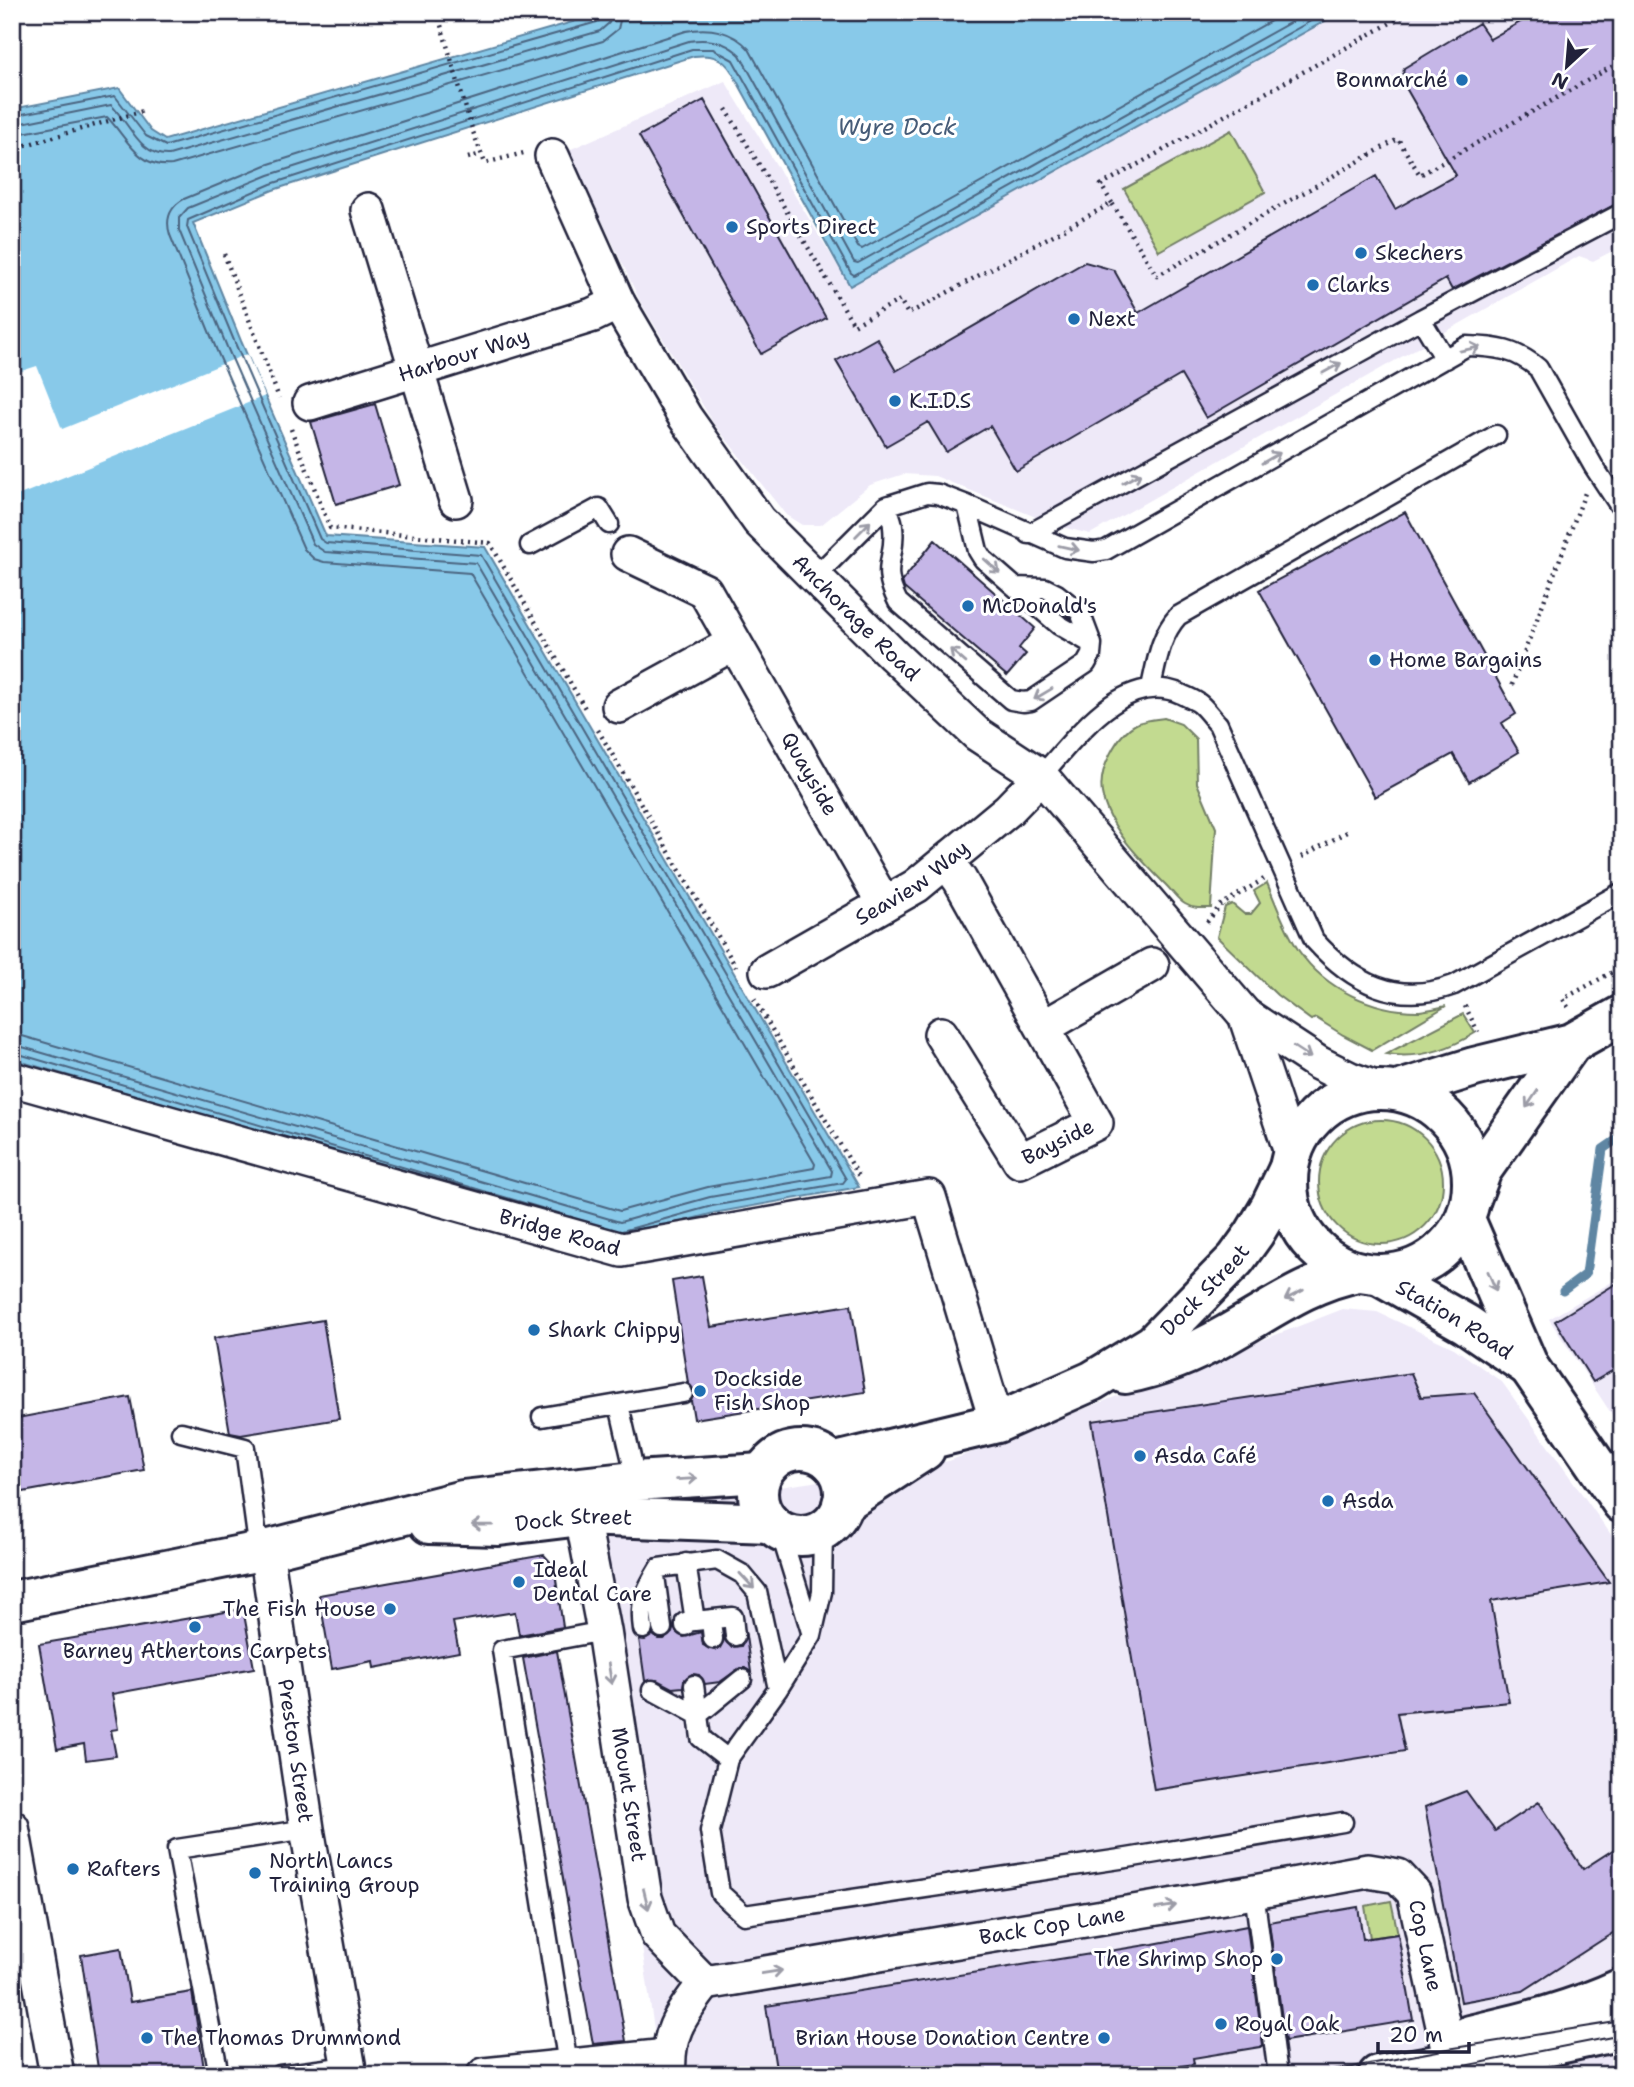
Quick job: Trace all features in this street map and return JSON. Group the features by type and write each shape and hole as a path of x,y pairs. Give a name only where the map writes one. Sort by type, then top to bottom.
{"main road":[{"path":"1572,1043 1482,1170 1468,1209 1449,1243 1428,1261 1405,1271 1368,1273 1339,1265 1317,1250 1299,1227 1290,1204 1290,1162 1301,1134 1318,1113 1341,1099 1365,1091 1389,1091 1572,1043 1622,1015"},
{"path":"1389,1091 1426,1102 1449,1121 1462,1141 1470,1163 1472,1181 1468,1209"},
{"name":"Dock Street","path":"832,1463 997,1423 1092,1381 1153,1344 1236,1259 1265,1216 1290,1162"},
{"name":"Station Road","path":"1468,1209 1529,1367 1622,1503"},
{"name":"Dock Street","path":"1092,1381 1160,1367 1226,1335 1301,1291 1343,1275 1368,1273"},
{"name":"Station Road","path":"1368,1273 1466,1324 1529,1367"},
{"name":"Dock Street","path":"832,1517 954,1433"},
{"path":"793,1450 814,1452 832,1463 841,1478 844,1491 832,1517 802,1536 775,1527 762,1513 758,1500 762,1473 771,1461 783,1453 793,1450"},
{"name":"Dock Street","path":"12,1601 263,1551 377,1523 499,1526 635,1481 762,1473"},
{"name":"Dock Street","path":"579,1501 671,1519 775,1527"},
{"path":"1378,2075 1439,2057 1622,1988"},
{"path":"1439,2057 1605,2034 1622,2028"}],"street":[{"name":"Anchorage Road","path":"552,156 618,303 685,418 751,510 893,655 977,734 1041,776 1245,1015 1318,1063 1350,1079 1389,1091"},
{"path":"368,209 456,500"},
{"name":"Harbour Way","path":"293,409 593,315 618,303"},
{"name":"Quayside","path":"628,554 705,591 884,904"},
{"path":"619,706 734,643"},
{"name":"Seaview Way","path":"753,980 916,886 1008,810 1041,776"},
{"name":"Bayside","path":"941,1034 1020,1161 1096,1123 1044,1027 947,862"},
{"path":"1044,1027 1152,965"},
{"name":"Anchorage Road","path":"1245,1015 1290,1162"},
{"name":"Bridge Road","path":"12,1079 622,1250 929,1197 997,1423"},
{"name":"Mount Street","path":"579,1501 604,1631 645,1898 658,1935 705,1983"},
{"name":"Preston Street","path":"263,1551 349,2070"},
{"path":"12,1827 16,1862 57,2075"},
{"name":"Back Cop Lane","path":"705,1983 1368,1871 1398,1876"},
{"name":"Cop Lane","path":"1398,1876 1414,1893 1439,2057"},
{"path":"484,2075 568,2066 668,2065 676,2022 705,1983"}],"lane":[{"path":"1029,534 1421,319 1622,213"},
{"path":"1421,319 1445,359"},
{"path":"815,576 886,506 926,493 938,494 967,505 1065,548 1094,552 1106,550 1467,346 1492,347 1522,355 1538,368 1594,467 1620,506"},
{"path":"1150,687 1161,643 1167,628 1178,616 1496,435"},
{"path":"886,506 893,524 894,541 888,573 891,589 898,602 1011,700 1031,701 1086,664 1091,655 1092,644 1080,612 1057,594 1045,588 1015,587 983,559 978,551 967,505"},
{"path":"530,545 599,508 609,524"},
{"path":"1041,776 1104,710 1133,691 1150,687 1174,691 1199,702 1218,724 1314,940 1335,962 1359,979 1385,989 1431,993 1454,985 1622,892"},
{"path":"542,1417 682,1393"},
{"path":"619,1405 635,1481 671,1519"},
{"path":"181,1432 245,1448 263,1551"},
{"path":"832,1517 822,1591 812,1635 778,1689 728,1759 710,1831 720,1893 744,1915 1127,1858 1343,1822"},
{"path":"775,1527 812,1635"},
{"path":"643,1629 640,1610 645,1591 659,1568 717,1560 742,1574 757,1592 778,1689"},
{"path":"686,1563 697,1622 713,1639"},
{"path":"654,1576 662,1628"},
{"path":"697,1622 733,1616 736,1636"},
{"path":"568,2066 502,1650 604,1631"},
{"path":"698,1716 720,1688 742,1679"},
{"path":"694,1685 701,1738 728,1759"},
{"path":"652,1690 672,1694 698,1716"},
{"path":"219,2075 177,1849 307,1829"},
{"path":"1254,1892 1278,2075"},
{"path":"280,2075 349,2070"}],"path":[{"path":"437,12 485,163 527,152 552,156"},
{"path":"1410,12 1101,185 1157,276 1398,139 1420,175 1622,61"},
{"path":"726,109 854,325 900,300 908,314 1112,203"},
{"path":"12,149 143,111"},
{"path":"468,158 481,154"},
{"path":"224,254 293,409 330,528 491,543 753,980 877,1206"},
{"path":"1512,685 1594,467"},
{"path":"1454,985 1494,1064"}],"shaded area":[{"path":"1341,12 1622,12 1622,246 1593,261 1579,256 1090,534 1058,526 935,476 904,474 870,485 821,525 802,525 786,515 714,424 640,301 569,150 725,81 850,286"},
{"path":"1622,1276 1622,1430 1549,1319"},
{"path":"1343,1309 1377,1312 1454,1348 1502,1382 1622,1550 1622,2075 491,2075 658,2057 580,1518 949,1461"}],"green space":[{"path":"1231,130 1265,192 1159,251 1124,189"},
{"path":"1164,718 1181,724 1196,739 1197,783 1216,828 1211,908 1194,907 1177,898 1127,843 1105,806 1102,793 1103,774 1116,743 1138,723"},
{"path":"1267,883 1299,951 1322,977 1352,996 1385,1007 1420,1011 1446,1006 1372,1050 1316,1018 1311,1020 1277,995 1217,937 1225,907 1232,904 1244,914 1251,914 1260,903 1254,891"},
{"path":"1463,1014 1475,1033 1465,1039 1421,1054 1386,1054"},
{"path":"1381,1120 1405,1125 1425,1138 1438,1158 1443,1182 1438,1206 1425,1226 1405,1239 1381,1244 1357,1239 1337,1226 1324,1206 1319,1182 1324,1158 1337,1138 1357,1125"},
{"path":"1391,1901 1398,1934 1370,1938 1365,1906"}],"water":[{"name":"Wyre Dock","path":"607,12 1341,12 850,286 732,72 721,60 706,56 694,56 273,190 193,223 326,536 485,547 859,1187 714,1213 620,1238 12,1059 12,109 119,88 151,131 165,140"}],"pier":[{"path":"247,354 265,396 12,498 12,442 15,441 12,434 12,374 37,366 62,429"}],"building":[{"path":"1538,12 1622,12 1622,201 1452,290 1446,279 1206,418 1181,375 1016,471 990,426 946,452 928,422 886,446 836,361 877,338 896,371 1085,262 1114,270 1138,313 1376,176 1395,209 1456,175 1402,81 1404,68 1479,23 1490,39"},
{"name":"Sports Direct","path":"704,100 826,318 761,354 639,136"},
{"path":"375,404 399,485 336,504 311,422"},
{"path":"1405,512 1516,714 1502,723 1519,752 1469,782 1453,754 1375,797 1259,590"},
{"name":"McDonald's","path":"935,540 1035,628 1019,648 1026,654 1007,676 904,588 902,581"},
{"path":"702,1276 711,1327 851,1305 865,1392 694,1419 691,1401 694,1392 688,1383 672,1281"},
{"path":"1622,1280 1622,1365 1593,1382 1555,1321"},
{"path":"323,1320 339,1419 241,1435 230,1433 214,1338"},
{"name":"Asda","path":"1411,1373 1421,1397 1474,1393 1609,1582 1491,1601 1509,1702 1397,1713 1405,1751 1154,1790 1092,1421"},
{"path":"130,1397 144,1470 12,1494 12,1419"},
{"path":"544,1555 554,1566 563,1627 519,1635 515,1612 453,1622 459,1652 374,1668 373,1661 332,1669 319,1595"},
{"path":"243,1609 254,1668 112,1694 118,1729 111,1730 116,1756 86,1760 84,1744 57,1749 39,1644"},
{"path":"674,1626 676,1632 684,1637 701,1632 703,1645 714,1650 720,1648 724,1639 731,1647 741,1646 746,1636 751,1672 740,1668 720,1682 705,1684 699,1675 692,1674 684,1680 683,1687 672,1688 657,1680 645,1681 639,1639 645,1640 653,1635 664,1639 672,1633"},
{"path":"557,1651 626,2041 593,2044 523,1658"},
{"path":"1466,1791 1495,1831 1539,1802 1583,1869 1622,1844 1622,1927 1523,1991 1461,2002 1425,1807"},
{"path":"1358,1907 1363,1939 1398,1934 1413,2020 1285,2041 1269,1922"},
{"path":"1247,1926 1263,2045 1260,2047 1193,2058 1194,2064 1126,2075 777,2075 766,2006 1153,1944"},
{"name":"The Thomas Drummond","path":"121,1948 130,2002 192,1992 205,2075 99,2075 81,1955"}],"waterway":[{"path":"1563,1291 1586,1274 1603,1149 1622,1136"}],"tram line":[{"path":"1311,2075 1448,2049 1622,2021"},
{"path":"1418,2075 1622,2035"}],"place":[{"name":"Bonmarché","path":"1462,80"},
{"name":"Sports Direct","path":"732,227"},
{"name":"Skechers","path":"1361,253"},
{"name":"Clarks","path":"1313,285"},
{"name":"Next","path":"1074,319"},
{"name":"K.I.D.S","path":"895,401"},
{"name":"McDonald's","path":"968,606"},
{"name":"Home Bargains","path":"1375,660"},
{"name":"Shark Chippy","path":"534,1330"},
{"name":"Dockside Fish Shop","path":"700,1391"},
{"name":"Asda Café","path":"1140,1456"},
{"name":"Asda","path":"1328,1501"},
{"name":"Ideal Dental Care","path":"519,1582"},
{"name":"The Fish House","path":"390,1609"},
{"name":"Barney Athertons Carpets","path":"195,1627"},
{"name":"Rafters","path":"73,1869"},
{"name":"North Lancs Training Group","path":"255,1873"},
{"name":"The Shrimp Shop","path":"1277,1959"},
{"name":"Royal Oak","path":"1221,2024"},
{"name":"The Thomas Drummond","path":"147,2038"},
{"name":"Brian House Donation Centre","path":"1104,2038"}]}
